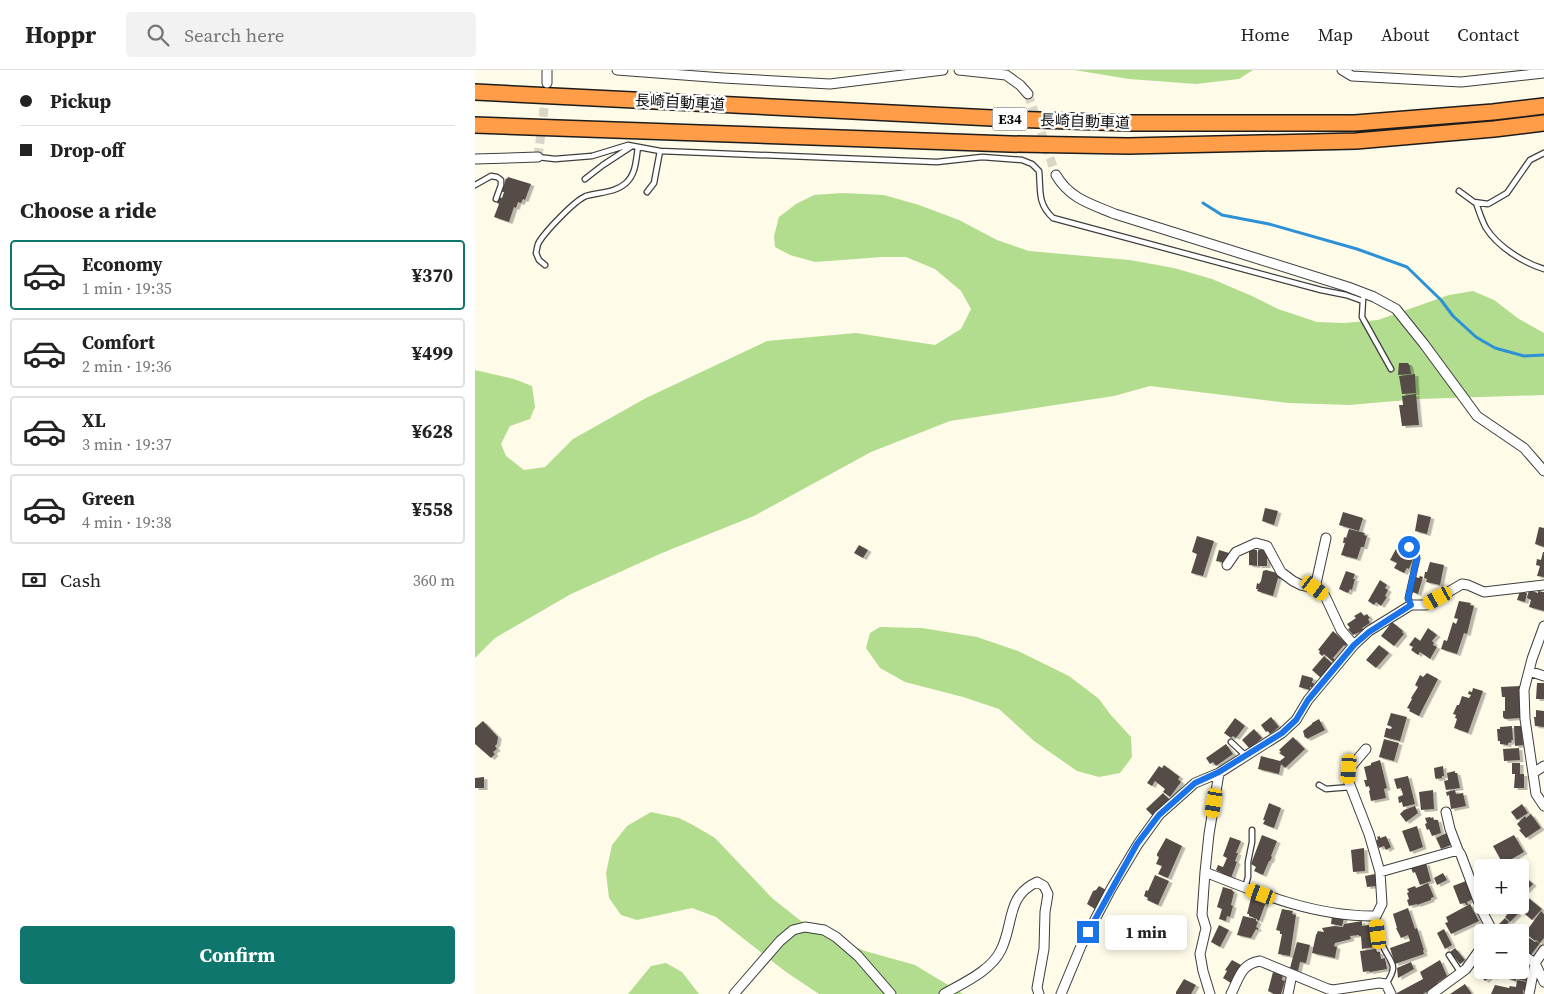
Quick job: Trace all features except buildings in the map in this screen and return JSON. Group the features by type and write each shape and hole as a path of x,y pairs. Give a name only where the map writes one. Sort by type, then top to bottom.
{"highway":[{"name":"長崎自動車道","path":"475,92 1011,119 1128,123 1355,123 1544,106"},
{"name":"長崎自動車道","path":"475,125 1128,146 1357,141 1494,130 1544,123"}],"street":[{"path":"547,70 547,83"},
{"path":"617,70 830,84 943,70"},
{"path":"959,70 1006,75 1021,85 1028,94"},
{"path":"1343,70 1352,76 1461,82 1544,73"},
{"path":"475,159 538,157"},
{"path":"1056,175 1062,185 1081,200 1115,214 1397,309 1477,416 1524,448 1544,471"},
{"path":"1315,588 1326,538"},
{"path":"1227,566 1236,552 1256,543 1267,546 1281,572 1301,585 1315,588 1325,596 1341,630 1354,645"},
{"path":"1061,994 1081,946 1137,844 1159,815 1195,783 1247,756 1282,733 1296,720 1308,700 1354,645 1369,632 1411,605 1426,605 1462,584 1484,592 1544,586"},
{"path":"1544,626 1524,690 1525,720 1536,794 1544,806"},
{"path":"1529,671 1544,676"},
{"path":"1205,872 1293,905 1354,917 1376,916 1382,904 1380,872 1369,834 1348,780 1349,769 1366,749"},
{"path":"1533,773 1544,766"},
{"path":"1210,994 1200,954 1206,928 1202,915 1205,872 1219,772"},
{"path":"1446,812 1450,830 1488,924"},
{"path":"1380,872 1458,850"},
{"path":"944,994 991,964 1001,951 1017,897 1028,886 1037,882 1044,886 1048,894 1045,912 1044,949 1037,988 1039,994"},
{"path":"734,994 780,941 793,930 805,927 825,930 836,937 857,956 891,994"},
{"path":"1529,994 1535,963 1544,950"},
{"path":"1432,994 1466,969 1474,958"},
{"path":"1529,959 1535,963 1544,982"},
{"path":"1231,994 1245,967 1260,961 1333,992 1379,983 1386,984 1391,994"},
{"path":"1288,994 1292,974"}],"lane":[{"path":"538,157 555,159 591,156 629,145 660,151 937,162 982,157 1022,160 1039,170 1041,202 1046,212 1053,218 1321,290 1364,297 1362,317 1391,370"},
{"path":"585,179 632,146"},
{"path":"545,265 539,260 536,253 539,243 558,219 583,197 599,192 617,190 627,182 635,170 638,147"},
{"path":"647,192 653,183 660,151"},
{"path":"1459,191 1476,203 1487,204 1498,200 1507,193 1530,160 1544,153"},
{"path":"475,185 491,176 497,177 501,180 501,185 496,199"},
{"path":"1476,203 1486,228 1500,243 1519,257 1544,269"},
{"path":"1409,547 1416,554 1417,558 1408,598 1411,605"},
{"path":"1231,742 1247,756"},
{"path":"1319,785 1326,789 1351,787"},
{"path":"1245,888 1248,877 1252,830"},
{"path":"1376,916 1378,934 1393,967 1393,973 1386,984"},
{"path":"1449,955 1461,973"}],"green space":[{"path":"1074,70 1253,70 1239,79 1196,84 1129,79"},
{"path":"843,193 884,195 919,205 959,220 997,240 1029,251 1130,260 1174,268 1212,279 1278,309 1317,322 1344,323 1378,320 1449,295 1473,291 1494,300 1519,319 1544,333 1544,395 1419,399 1349,405 1288,403 1150,386 1114,396 950,421 871,452 754,516 662,553 571,594 495,638 475,658 475,370 514,379 532,386 535,407 530,419 510,426 501,444 506,456 524,470 545,467 573,439 646,398 767,341 856,333 935,345 961,329 971,309 961,291 935,269 906,257 815,262 790,255 775,247 774,236 779,217 796,204 814,195"},
{"path":"880,627 922,628 977,637 1018,651 1069,676 1099,699 1131,737 1132,757 1120,773 1099,777 1077,771 1034,741 999,709 963,697 905,682 880,668 866,648 870,633"},
{"path":"651,812 679,818 715,838 772,898 801,921 865,951 915,965 963,994 819,994 786,972 716,917 692,908 637,920 621,915 609,898 606,873 612,845 627,826"},
{"path":"666,963 682,972 699,994 628,994 651,966"}],"waterway":[{"path":"1203,203 1222,215 1269,224 1357,249 1407,267 1441,300 1453,316 1476,337 1495,348 1524,356 1544,355"}],"tunnel":[{"path":"538,157 546,93"},
{"path":"1028,94 1056,175"}],"route":[{"path":"1088,932 1137,844 1159,815 1195,783 1219,772 1282,733 1296,720 1308,700 1354,645 1369,632 1411,605 1408,598 1417,558 1416,554 1409,547"}]}
